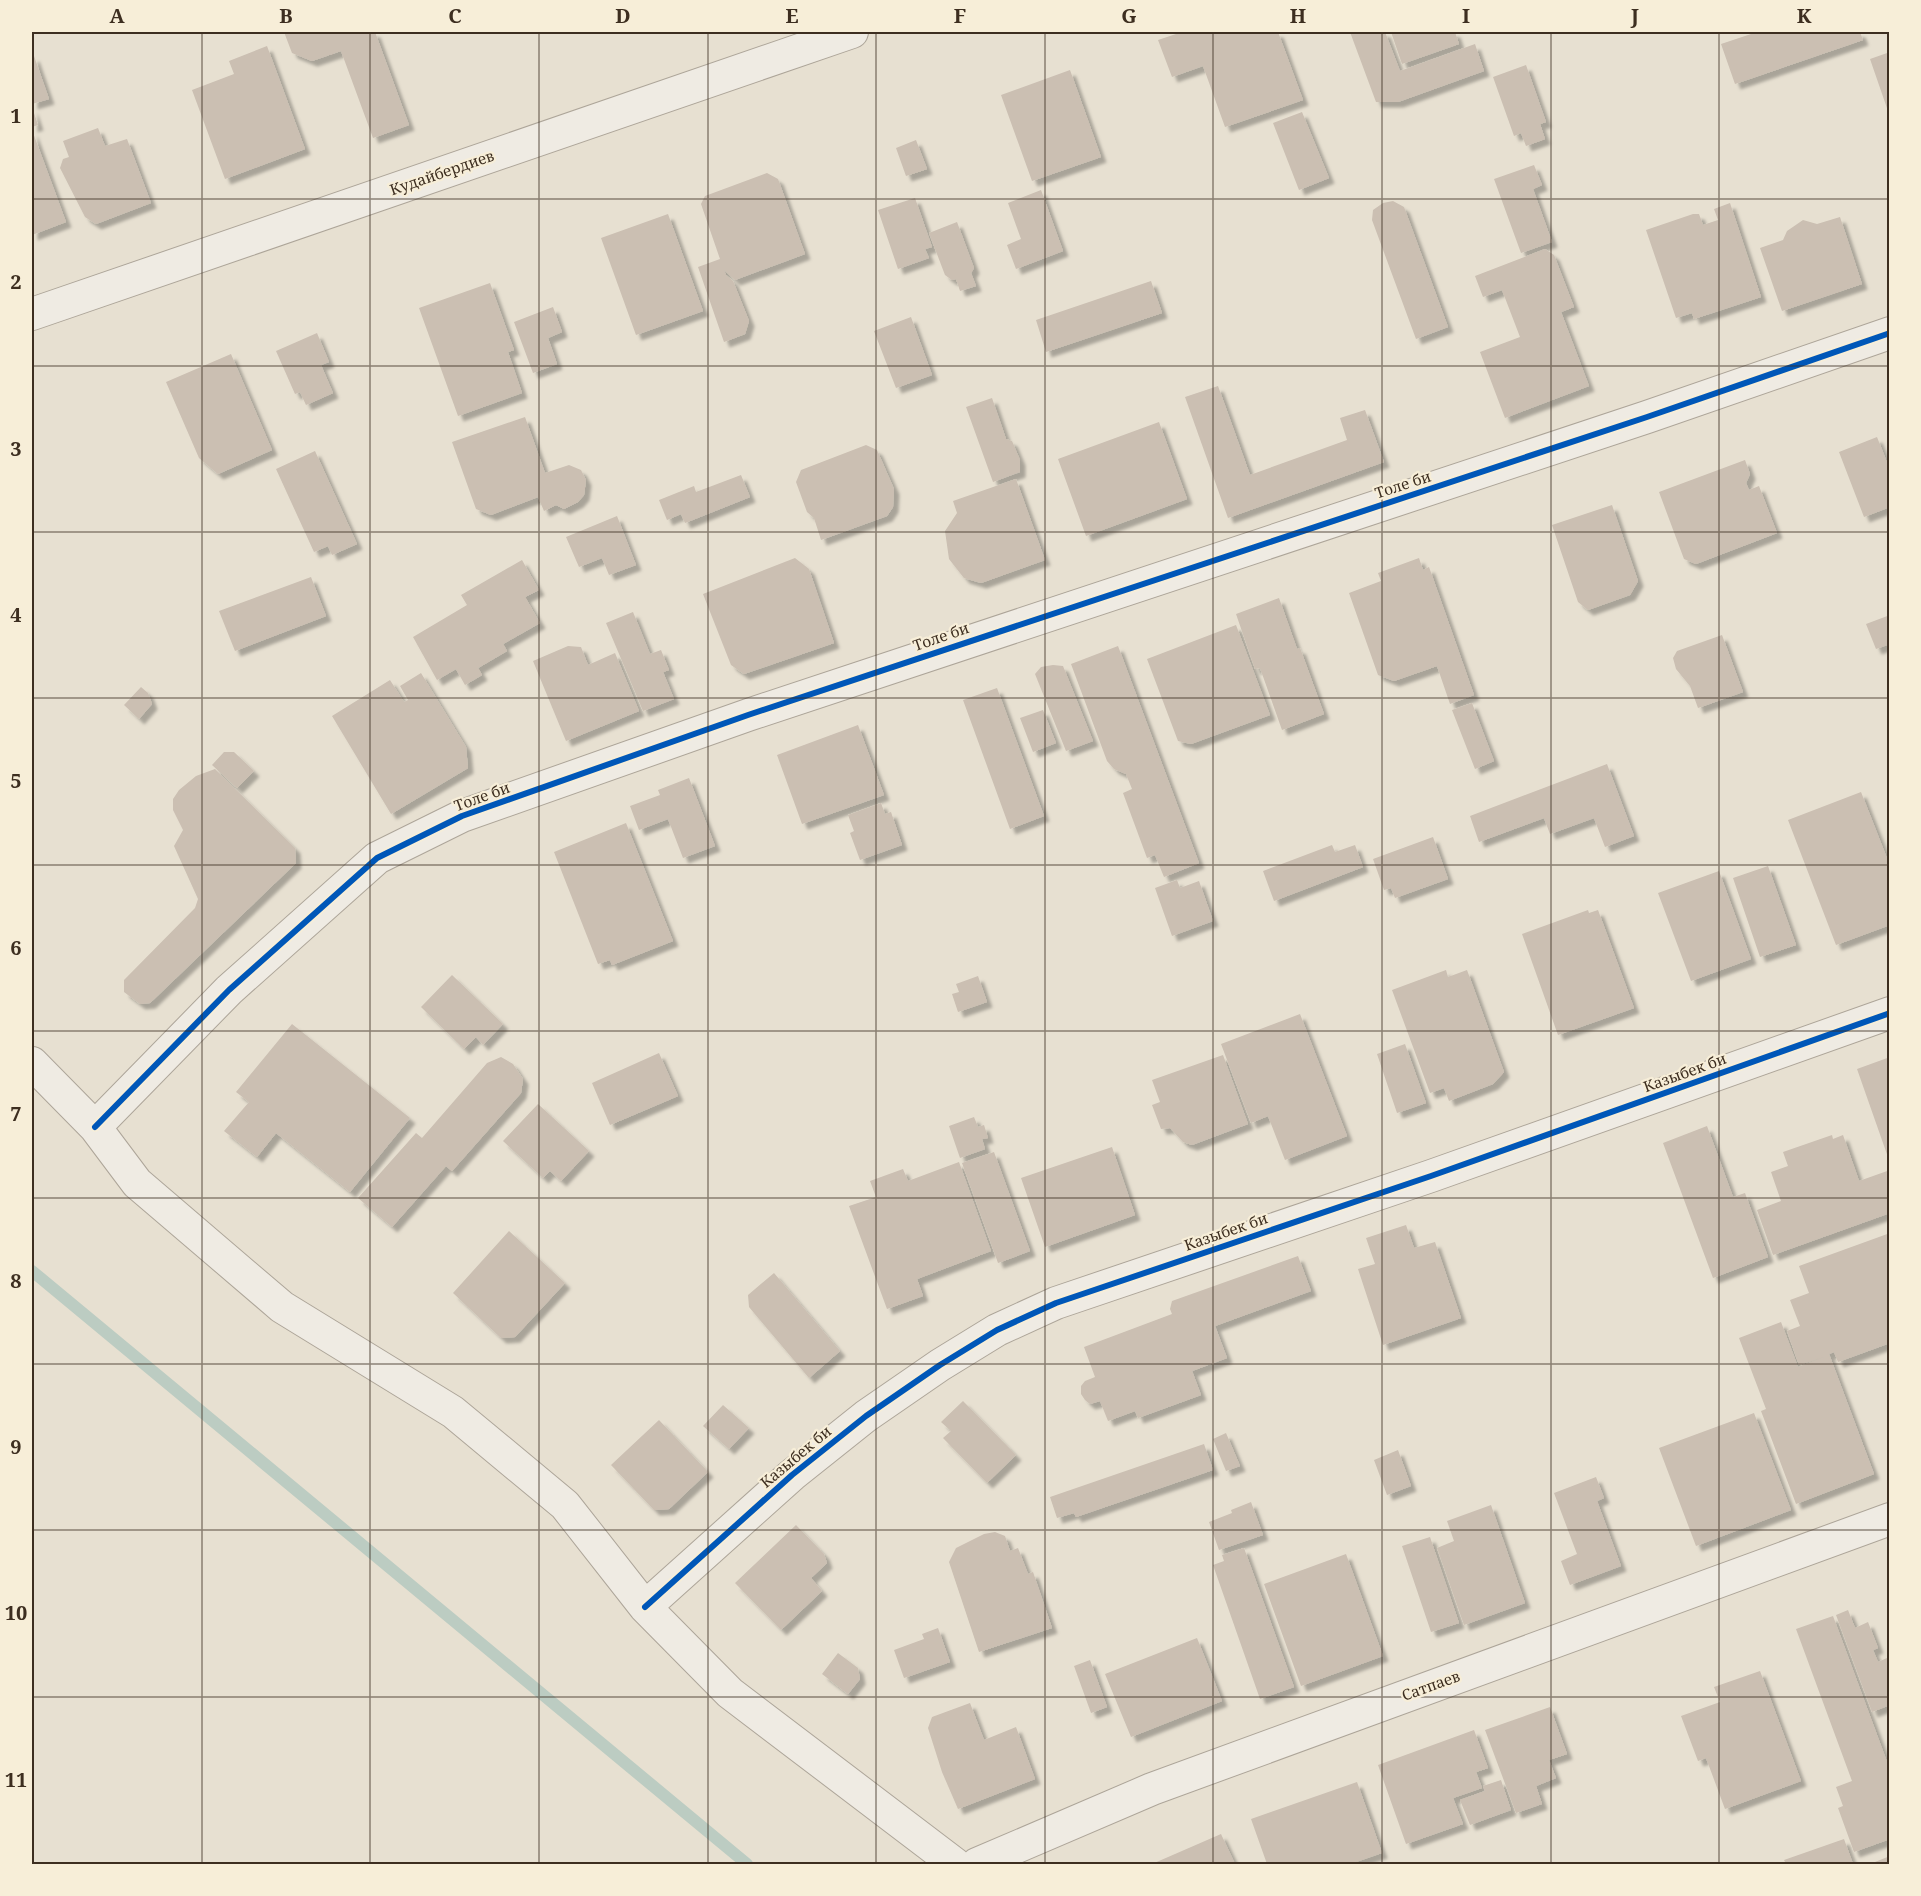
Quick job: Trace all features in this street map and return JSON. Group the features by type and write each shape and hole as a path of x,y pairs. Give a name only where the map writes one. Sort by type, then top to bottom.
{"street":[{"name":"Кудайбердиев","path":"32,314 852,32"},
{"name":"Толе би","path":"95,1127 229,990 377,858 462,816 792,700 1647,417 1890,333"},
{"name":"Казыбек би","path":"645,1607 792,1475 866,1416 997,1329 1056,1303 1431,1176 1890,1013"},
{"path":"32,1063 95,1127 137,1183 282,1307 453,1412 566,1505 645,1607 730,1693 954,1864"},
{"name":"Сатпаев","path":"977,1864 1152,1789 1890,1519"}],"building":[{"path":"284,32 375,32 409,125 373,138 341,51 312,61 292,53"},
{"path":"1182,32 1278,32 1303,100 1225,127 1203,66 1172,77 1158,40"},
{"path":"1350,32 1385,32 1400,71 1475,44 1484,71 1398,102 1376,102"},
{"path":"1391,32 1455,32 1459,44 1402,64"},
{"path":"1757,32 1860,32 1863,40 1735,84 1721,44"},
{"path":"267,46 305,149 225,179 192,90 234,74 229,61"},
{"path":"1890,52 1890,114 1889,114 1870,59"},
{"path":"34,56 49,99 32,104 32,57"},
{"path":"1526,65 1546,122 1540,124 1545,139 1526,146 1521,133 1514,136 1493,77"},
{"path":"1070,70 1101,157 1032,181 1001,95"},
{"path":"32,107 38,125 32,127"},
{"path":"1302,112 1329,178 1299,190 1273,123"},
{"path":"98,128 105,146 127,139 151,203 96,224 85,217 60,168 63,159 69,157 63,141"},
{"path":"32,130 66,222 32,235"},
{"path":"916,140 927,169 906,176 896,148"},
{"path":"1534,165 1542,185 1533,189 1552,242 1521,253 1494,179"},
{"path":"767,173 778,179 805,254 735,280 724,270 733,281 749,321 745,334 724,342 698,267 720,259 701,204 705,196"},
{"path":"1041,190 1063,251 1016,269 1007,245 1021,239 1008,203"},
{"path":"915,198 932,247 925,249 929,258 898,269 878,210"},
{"path":"1393,201 1404,207 1448,327 1416,339 1372,220 1373,210 1383,203"},
{"path":"1730,203 1761,297 1694,319 1692,313 1676,318 1646,230 1693,214 1699,214 1703,225 1718,220 1714,209"},
{"path":"668,214 703,311 636,335 601,238"},
{"path":"1840,217 1862,284 1782,311 1760,248 1783,240 1787,231 1803,220 1817,224"},
{"path":"957,222 974,268 971,273 976,286 960,291 956,279 952,280 945,275 929,233"},
{"path":"1545,249 1554,255 1574,307 1561,312 1589,386 1505,418 1480,352 1520,337 1502,290 1483,297 1475,276"},
{"path":"1151,281 1162,313 1046,352 1036,320"},
{"path":"490,283 514,350 508,352 522,393 458,416 419,308"},
{"path":"553,307 562,332 548,338 557,364 533,373 514,322"},
{"path":"911,317 932,375 896,388 874,331"},
{"path":"317,333 329,362 321,365 333,393 306,405 300,392 295,394 276,351"},
{"path":"231,354 272,450 218,474 199,458 166,382"},
{"path":"1218,386 1250,475 1347,440 1340,418 1365,410 1384,462 1228,518 1185,397"},
{"path":"992,398 1006,439 1012,441 1020,460 1020,472 993,482 966,407"},
{"path":"525,417 545,473 569,465 581,470 586,480 584,495 578,502 564,509 556,505 544,511 538,497 491,515 476,509 452,442"},
{"path":"1159,422 1187,499 1086,536 1058,459"},
{"path":"1877,437 1890,470 1890,507 1864,517 1839,452"},
{"path":"866,445 877,450 894,489 893,507 887,516 821,540 814,518 807,512 796,482 801,470"},
{"path":"315,451 357,544 332,555 328,546 314,552 276,469"},
{"path":"1745,460 1750,474 1746,483 1749,490 1759,486 1777,533 1696,564 1684,559 1659,492"},
{"path":"741,475 750,497 685,523 681,514 667,520 659,500 694,486 696,492"},
{"path":"1016,479 1045,560 981,583 964,578 949,559 945,531 957,513 953,501"},
{"path":"1612,505 1638,581 1630,595 1588,610 1578,602 1552,525"},
{"path":"617,516 636,565 609,575 602,558 579,567 566,537"},
{"path":"795,558 809,569 834,643 744,674 731,665 703,594"},
{"path":"1419,558 1423,570 1429,567 1474,695 1450,704 1437,666 1394,681 1378,675 1349,593 1381,581 1378,573"},
{"path":"522,560 539,590 525,597 540,623 503,644 507,651 478,668 482,675 465,685 456,669 437,680 413,637 467,605 461,595"},
{"path":"311,577 326,616 235,651 219,611"},
{"path":"1279,598 1324,714 1282,730 1260,668 1255,669 1236,614"},
{"path":"633,612 650,654 661,650 669,670 663,672 674,699 643,711 606,623"},
{"path":"1890,615 1890,644 1876,649 1866,624"},
{"path":"1236,625 1270,715 1191,744 1178,741 1147,659"},
{"path":"1722,635 1743,692 1698,708 1690,686 1676,669 1673,658 1677,651"},
{"path":"568,646 581,647 588,665 615,653 639,711 566,741 533,661"},
{"path":"1118,646 1199,863 1164,877 1155,855 1147,858 1123,793 1132,789 1126,774 1114,769 1107,761 1071,664"},
{"path":"1063,666 1093,741 1066,751 1035,674 1041,667"},
{"path":"421,673 466,747 468,768 391,814 332,716 390,680 404,702 408,700 400,686"},
{"path":"141,687 148,693 152,704 139,719 124,705"},
{"path":"997,688 1044,816 1010,829 963,700"},
{"path":"1472,703 1494,761 1475,769 1452,710"},
{"path":"1043,710 1056,743 1033,752 1020,718"},
{"path":"858,725 884,795 802,824 777,755"},
{"path":"224,752 234,752 254,771 237,788 212,765"},
{"path":"1607,764 1634,836 1605,847 1594,818 1550,834 1544,818 1479,842 1470,816"},
{"path":"215,769 295,848 296,863 150,1003 140,1004 124,992 124,980 195,908 198,899 174,846 183,830 173,810 173,799 179,790 196,776"},
{"path":"689,778 715,846 683,858 668,819 639,830 630,806 660,795 658,790"},
{"path":"1861,792 1890,866 1890,925 1836,945 1788,820"},
{"path":"881,803 885,814 891,812 902,845 860,860 850,833 854,831 848,815"},
{"path":"626,823 673,941 612,965 610,960 598,964 554,852"},
{"path":"1433,837 1448,879 1395,898 1391,888 1384,890 1373,859"},
{"path":"1332,845 1335,852 1355,845 1363,867 1274,901 1263,871"},
{"path":"1768,866 1796,945 1760,957 1733,878"},
{"path":"1719,871 1751,959 1691,981 1658,893"},
{"path":"1177,880 1180,888 1199,881 1213,921 1172,936 1155,888"},
{"path":"1588,910 1589,913 1598,910 1634,1008 1558,1035 1522,934"},
{"path":"1446,970 1448,977 1467,970 1504,1072 1493,1084 1449,1101 1444,1088 1430,1093 1392,990"},
{"path":"452,975 503,1024 483,1045 476,1037 464,1049 421,1007"},
{"path":"978,976 987,1002 958,1012 952,994 959,992 956,984"},
{"path":"1300,1014 1347,1136 1285,1160 1268,1116 1251,1123 1221,1044"},
{"path":"292,1024 410,1118 350,1192 276,1133 257,1157 224,1131 249,1102 236,1092"},
{"path":"1405,1044 1426,1103 1397,1113 1377,1054"},
{"path":"659,1053 678,1096 610,1125 592,1083"},
{"path":"1223,1055 1248,1124 1192,1145 1183,1142 1170,1128 1161,1129 1152,1105 1160,1102 1152,1080"},
{"path":"501,1057 513,1064 523,1079 521,1093 452,1171 446,1166 392,1227 358,1198 416,1133 422,1138 487,1063"},
{"path":"1890,1057 1890,1160 1889,1160 1857,1069"},
{"path":"538,1104 589,1151 561,1181 550,1171 543,1178 503,1141"},
{"path":"974,1117 978,1127 984,1125 988,1138 982,1139 985,1149 960,1158 949,1126"},
{"path":"1707,1126 1733,1197 1745,1193 1768,1257 1713,1278 1663,1143"},
{"path":"1832,1135 1833,1139 1843,1135 1859,1181 1890,1170 1890,1213 1773,1255 1757,1210 1781,1201 1771,1172 1788,1166 1783,1152"},
{"path":"1112,1147 1135,1215 1045,1247 1021,1178"},
{"path":"994,1152 1030,1251 998,1263 962,1163"},
{"path":"959,1162 991,1251 917,1279 923,1296 887,1309 849,1206 876,1197 870,1181 903,1169 908,1181"},
{"path":"1406,1225 1414,1248 1435,1242 1461,1318 1383,1345 1358,1269 1375,1264 1366,1238"},
{"path":"509,1231 565,1283 515,1337 501,1338 453,1293"},
{"path":"1890,1233 1890,1343 1838,1362 1834,1352 1829,1354 1874,1474 1796,1504 1761,1411 1766,1409 1739,1338 1781,1322 1798,1367 1824,1357 1799,1365 1787,1331 1800,1326 1790,1300 1809,1293 1799,1266"},
{"path":"1298,1256 1311,1291 1215,1326 1227,1358 1192,1371 1201,1395 1138,1418 1135,1411 1108,1421 1100,1401 1090,1404 1081,1394 1081,1386 1085,1381 1095,1377 1084,1347 1172,1314 1170,1309 1172,1301"},
{"path":"774,1273 840,1351 809,1378 749,1307 748,1295"},
{"path":"963,1401 1016,1455 987,1483 943,1438 951,1431 941,1422"},
{"path":"723,1405 749,1428 729,1449 703,1426"},
{"path":"1754,1413 1791,1510 1696,1546 1659,1448"},
{"path":"659,1420 708,1472 669,1509 654,1510 611,1465"},
{"path":"1226,1433 1240,1466 1226,1471 1213,1439"},
{"path":"1204,1444 1213,1470 1076,1517 1074,1513 1057,1518 1050,1497"},
{"path":"1398,1450 1411,1486 1387,1495 1374,1460"},
{"path":"1596,1477 1604,1498 1597,1501 1621,1566 1570,1585 1561,1561 1577,1554 1554,1493"},
{"path":"1251,1502 1263,1535 1219,1550 1209,1522"},
{"path":"1491,1505 1525,1603 1464,1625 1437,1548 1454,1541 1447,1521"},
{"path":"796,1525 824,1554 827,1563 811,1578 822,1591 781,1630 735,1583"},
{"path":"995,1532 1005,1536 1010,1551 1018,1548 1028,1574 1033,1572 1052,1628 979,1652 949,1562 956,1548 984,1534"},
{"path":"1430,1537 1459,1623 1431,1632 1402,1546"},
{"path":"1244,1548 1294,1687 1260,1699 1213,1565 1224,1561 1222,1555"},
{"path":"1346,1554 1383,1656 1301,1686 1264,1584"},
{"path":"1848,1610 1855,1628 1868,1622 1878,1648 1873,1650 1878,1662 1887,1658 1890,1660 1890,1705 1872,1712 1836,1615"},
{"path":"1833,1616 1890,1770 1890,1839 1854,1852 1838,1808 1843,1806 1836,1787 1852,1781 1796,1629"},
{"path":"938,1628 950,1662 904,1678 894,1650 924,1639 922,1634"},
{"path":"1197,1638 1222,1701 1131,1737 1105,1674"},
{"path":"838,1653 858,1668 860,1679 848,1694 822,1674"},
{"path":"1090,1660 1107,1707 1091,1713 1074,1666"},
{"path":"1760,1671 1801,1781 1725,1809 1706,1758 1698,1761 1681,1716 1720,1702 1714,1687"},
{"path":"970,1703 984,1740 1016,1727 1035,1779 958,1809 942,1772 928,1728 932,1717"},
{"path":"1550,1707 1567,1754 1549,1760 1556,1778 1536,1786 1542,1804 1516,1813 1485,1730"},
{"path":"1474,1730 1488,1768 1476,1772 1482,1788 1453,1798 1463,1824 1406,1844 1378,1765"},
{"path":"1501,1780 1511,1810 1470,1825 1460,1800 1485,1791 1483,1786"},
{"path":"1357,1782 1382,1853 1350,1864 1267,1864 1251,1819"},
{"path":"1221,1834 1235,1864 1152,1864"},
{"path":"1844,1839 1853,1864 1786,1864 1784,1860"},
{"path":"1890,1856 1890,1864 1870,1864"}],"waterway":[{"path":"32,1271 747,1864"}],"cycle path":[{"path":"95,1127 229,990 377,858 462,816 748,715 1647,417 1890,333"},
{"path":"645,1607 792,1475 866,1416 940,1365 997,1330 1056,1303 1431,1176 1890,1013"}]}
